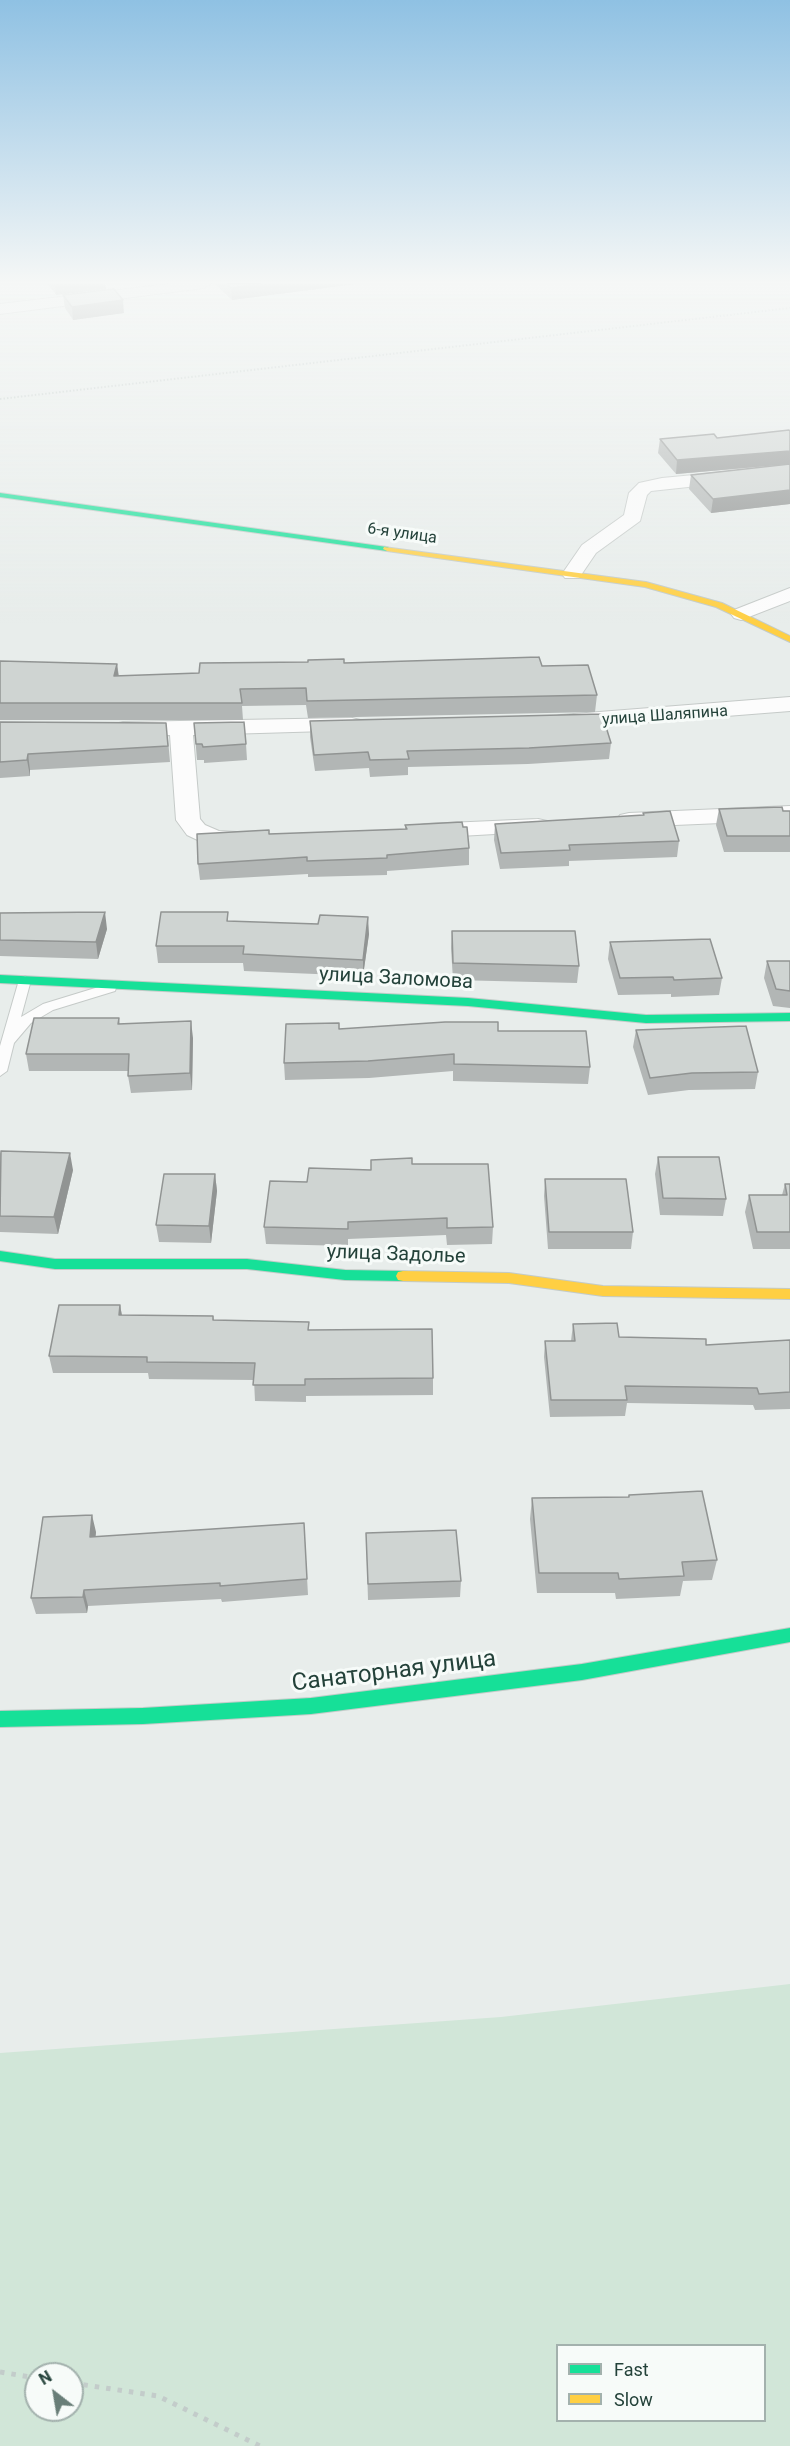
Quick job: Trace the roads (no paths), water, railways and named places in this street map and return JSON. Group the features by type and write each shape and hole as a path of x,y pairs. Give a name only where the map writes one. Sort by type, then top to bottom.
{"street":[{"path":"572,574 589,549 621,528 633,517 638,493 645,487 662,483 790,471"},
{"name":"6-я улица","path":"0,495 572,574 673,591 741,614 790,639"},
{"path":"741,614 790,594"},
{"name":"улица Шаляпина","path":"538,721 585,722 775,708 790,704"},
{"path":"102,729 181,730 372,725"},
{"path":"181,730 188,820 196,830 215,839 262,837"},
{"path":"601,822 790,813"},
{"path":"402,831 566,825"},
{"name":"улица Заломова","path":"0,979 468,1002 646,1019 790,1017"},
{"name":"улица Задолье","path":"0,1256 55,1264 247,1264 345,1275 509,1278 603,1291 790,1294"},
{"name":"Санаторная улица","path":"0,1719 143,1716 311,1706 582,1672 790,1635"}],"lane":[{"path":"0,1071 26,980"},
{"path":"10,1040 26,1020 48,1007 68,999 122,985"}]}
